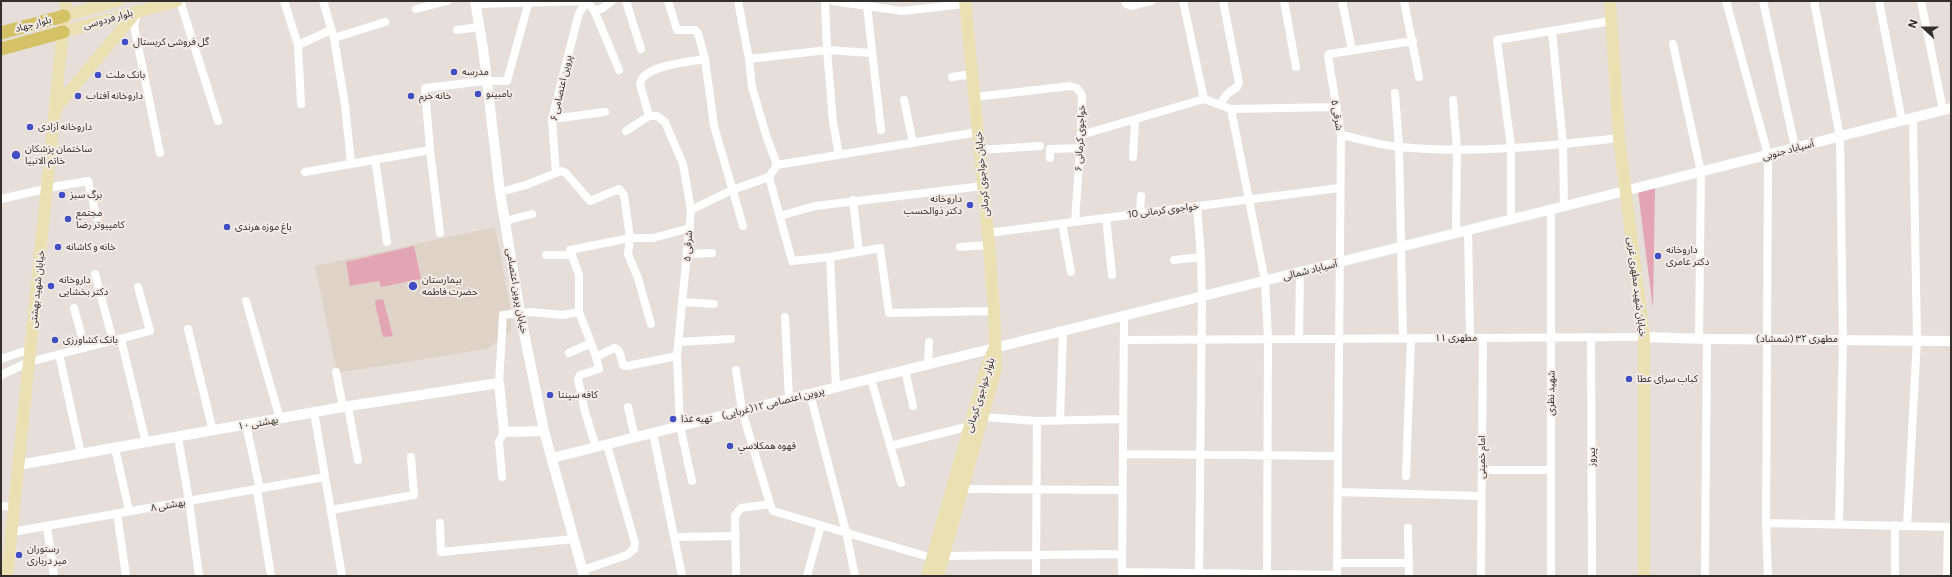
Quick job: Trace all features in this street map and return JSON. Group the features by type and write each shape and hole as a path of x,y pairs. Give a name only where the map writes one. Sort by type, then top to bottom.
{"main road":[{"name":"خیابان شهید بهشتی","path":"7,576 5,553 12,532 7,507 18,465 30,362 54,109 66,1"},
{"name":"بلوار فردوسی","path":"64,16 118,1"},
{"name":"بلوار فردوسی","path":"62,32 179,1"},
{"name":"خیابان شهید مطهری غربی","path":"1610,1 1610,20 1619,138 1644,337 1643,575"},
{"name":"خیابان خواجوی کرمانی","path":"965,2 988,233 994,311 995,348"},
{"path":"54,109 137,11"},
{"name":"بلوار جهاد","path":"1,33 64,16"},
{"name":"بلوار جهاد","path":"1,49 62,32"},
{"name":"بلوار خواجوی کرمانی","path":"926,576 938,557 963,489 996,369 995,348"},
{"name":"بلوار خواجوی کرمانی","path":"938,576 938,557 970,426 987,366 995,348"}],"street":[{"path":"179,1 218,121"},
{"path":"284,1 298,45 301,104"},
{"path":"323,1 333,34 345,105 351,163"},
{"path":"416,9 447,1"},
{"path":"475,3 587,1 594,10 619,70"},
{"name":"پروین اعتصامی ۶","path":"556,173 552,119 579,13 587,1"},
{"path":"594,10 601,9 612,1"},
{"path":"626,1 641,49"},
{"path":"668,1 677,30 695,30 698,34 705,58 714,126 743,226"},
{"path":"738,1 754,92 766,135 777,165"},
{"path":"825,1 833,122 839,155"},
{"path":"833,1 902,10 965,2"},
{"path":"1125,1 1126,4 1132,6 1151,1"},
{"path":"1183,1 1204,100"},
{"path":"1220,105 1228,92 1237,87 1239,83 1223,1"},
{"path":"1284,1 1296,67"},
{"path":"1342,1 1352,50"},
{"path":"1404,1 1419,77"},
{"path":"1726,1 1768,155 1766,523 1768,576"},
{"path":"1763,1 1795,147"},
{"path":"1814,1 1840,137 1843,339 1839,524"},
{"path":"1879,1 1902,121"},
{"path":"1921,1 1947,109"},
{"path":"440,233 430,150 425,88 486,81 507,82 529,2"},
{"name":"خیابان پروین اعتصامی","path":"475,3 500,192 520,313 544,431 584,573"},
{"path":"867,6 871,53 881,130"},
{"path":"137,11 134,26 160,153"},
{"path":"1511,220 1512,147 1497,40 1610,20"},
{"path":"298,45 333,34 385,22"},
{"path":"457,30 479,26"},
{"path":"1552,30 1563,144 1564,207"},
{"name":"شرقی ۵","path":"1337,576 1340,262 1339,188 1341,135 1328,56 1329,54 1413,41"},
{"path":"1673,44 1701,172 1703,339 1706,409 1706,576"},
{"path":"749,59 828,50 871,53"},
{"path":"626,131 648,116 640,84 644,75 657,68 705,58"},
{"path":"952,77 973,74"},
{"name":"خواجوی کرمانی ۶","path":"975,97 1070,86 1078,88 1082,95 1082,135 1075,222"},
{"path":"1394,93 1399,147 1407,338 1406,476"},
{"path":"904,100 913,143"},
{"path":"1082,135 1204,100 1231,109 1337,107"},
{"path":"1453,100 1457,149 1456,233"},
{"path":"1231,109 1265,281 1268,338 1267,576"},
{"name":"آسیاباد جنوبی","path":"1625,191 1947,109"},
{"path":"552,119 604,112"},
{"name":"شرقی ۵","path":"648,116 657,116 665,122 683,164 691,210 688,254 677,356 680,426 692,481"},
{"path":"1907,526 1917,339 1913,118"},
{"path":"1133,157 1135,120"},
{"path":"691,210 732,190 769,177 777,165 978,132"},
{"path":"1341,135 1399,147 1457,149 1563,144 1619,138"},
{"path":"980,150 1040,146"},
{"path":"1050,158 1050,150 1080,148"},
{"path":"305,172 375,158 430,150"},
{"path":"375,158 387,242"},
{"path":"500,192 526,185 561,171 566,173 590,201 619,189 624,195 630,238 628,254 638,278 651,324"},
{"path":"769,177 792,261 830,257 880,248 889,313 994,311"},
{"path":"1,199 88,181 97,219"},
{"path":"780,216 815,206 853,200 983,186"},
{"name":"خواجوی کرمانی 10","path":"988,233 1339,188"},
{"name":"آسیاباد شمالی","path":"995,348 1625,191"},
{"path":"1140,213 1141,196"},
{"path":"853,200 859,252"},
{"path":"1197,206 1202,258 1199,575"},
{"name":"شهید نظری","path":"1551,210 1551,576"},
{"path":"505,221 532,214"},
{"path":"1106,218 1112,275"},
{"path":"1062,223 1071,272"},
{"path":"596,447 585,412 579,376 599,369 579,312 579,275 570,250 630,238 653,238 690,228"},
{"path":"1468,230 1470,338"},
{"path":"960,247 989,245"},
{"path":"688,254 712,253"},
{"path":"546,255 572,255"},
{"path":"830,257 836,388"},
{"path":"1174,260 1202,258"},
{"path":"1299,338 1300,272"},
{"path":"95,274 117,340 146,443"},
{"path":"1,375 30,362 150,331 138,287"},
{"path":"246,301 280,419"},
{"path":"683,302 714,304"},
{"path":"74,308 85,348"},
{"path":"502,477 499,442 504,432 499,383 503,315 530,312 563,315 579,312"},
{"path":"1124,316 1122,574 1337,576"},
{"path":"786,317 789,399"},
{"path":"188,329 213,431"},
{"path":"1060,420 1063,331"},
{"name":"پیروز","path":"1591,337 1592,576"},
{"name":"مطهری ۳۲ (شمشاد)","path":"1644,337 1703,339 1917,339 1951,341"},
{"name":"مطهری ۱۱","path":"1124,340 1644,337"},
{"name":"امام خمینی","path":"1481,576 1483,338"},
{"path":"678,342 731,339"},
{"path":"928,365 929,342"},
{"path":"570,353 591,344"},
{"path":"596,357 616,348 619,350 623,365 627,366 677,356"},
{"name":"پروین اعتصامی ۱۲(غربایی)","path":"552,458 995,348"},
{"path":"1,360 31,349"},
{"path":"59,354 80,454"},
{"path":"736,370 742,411 773,511 938,557 1122,554"},
{"path":"905,370 913,406"},
{"path":"336,372 346,407 358,460"},
{"path":"871,379 901,483"},
{"name":"بهشتی ۱۰","path":"18,465 314,412 499,383"},
{"path":"810,394 846,532 855,576"},
{"path":"628,407 635,438"},
{"path":"314,412 342,576"},
{"path":"983,418 1037,421 1124,419"},
{"path":"1036,576 1037,421"},
{"path":"246,425 258,489 271,576"},
{"path":"890,446 970,426"},
{"path":"504,432 544,431"},
{"path":"653,433 682,576"},
{"path":"178,437 189,501 199,576"},
{"path":"584,573 627,555 634,549 635,543 607,444"},
{"path":"115,448 129,511"},
{"path":"1123,454 1338,456"},
{"path":"331,510 414,495 411,457"},
{"path":"1482,470 1550,470"},
{"name":"بهشتی ۸","path":"12,532 325,477"},
{"path":"963,489 1123,490"},
{"path":"1338,492 1482,496"},
{"path":"736,576 735,516 737,511 741,508 770,504"},
{"path":"117,513 126,576"},
{"path":"440,523 441,552 574,540"},
{"path":"1766,523 1949,527 1947,576"},
{"path":"807,576 821,525"},
{"path":"1895,576 1896,525"},
{"path":"47,526 54,576"},
{"path":"1408,528 1409,576"},
{"path":"674,537 736,536"},
{"path":"1338,563 1409,563"}],"shaded area":[{"path":"1655,187 1653,309 1638,191"},
{"name":"بیمارستان حضرت فاطمه","path":"495,227 510,305 511,331 487,349 337,373 315,266"},
{"path":"414,246 421,279 381,287 379,281 350,286 346,262"},
{"path":"383,299 393,336 383,337 375,303 376,300"}],"place":[{"name":"گل فروشی کریستال","path":"125,42"},
{"name":"مدرسه","path":"454,72"},
{"name":"بانک ملت","path":"98,75"},
{"name":"بامبینو","path":"478,94"},
{"name":"داروخانه آفتاب","path":"78,96"},
{"name":"خانه خرم","path":"411,96"},
{"name":"داروخانه آزادی","path":"30,127"},
{"name":"ساختمان پزشکان خاتم الانبیا","path":"16,155"},
{"name":"برگ سبز","path":"62,195"},
{"name":"داروخانه دکتر ذوالحسب","path":"970,205"},
{"name":"مجتمع کامپیوتر رضا","path":"68,219"},
{"name":"باغ موزه هرندی","path":"227,227"},
{"name":"خانه و کاشانه","path":"58,247"},
{"name":"داروخانه دکتر عامری","path":"1658,256"},
{"name":"داروخانه دکتر بخشایی","path":"51,286"},
{"name":"بیمارستان حضرت فاطمه","path":"413,286"},
{"name":"بانک کشاورزی","path":"55,340"},
{"name":"کباب سرای عطا","path":"1629,379"},
{"name":"کافه سپنتا","path":"550,395"},
{"name":"تهیه غذا","path":"673,419"},
{"name":"قهوه همكلاسي","path":"730,446"},
{"name":"رستوران میر درباری","path":"19,555"}]}
